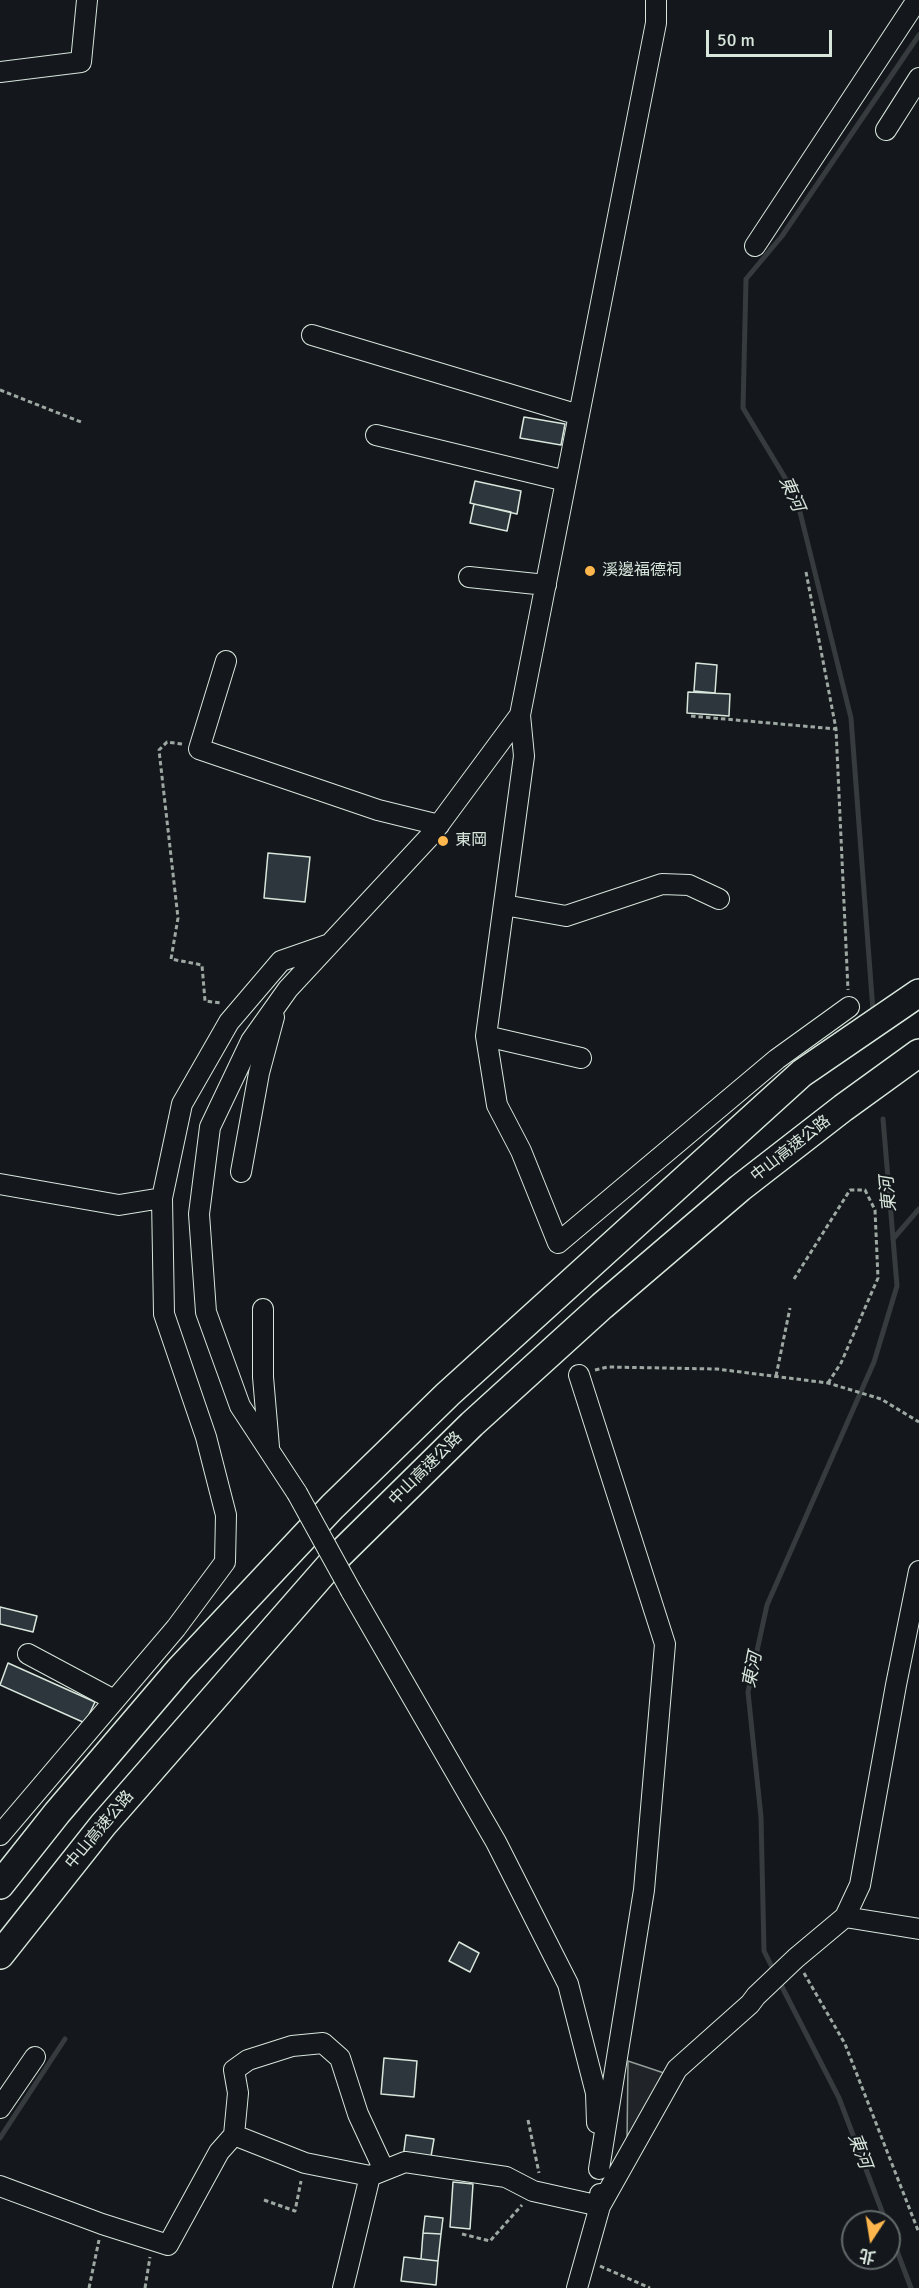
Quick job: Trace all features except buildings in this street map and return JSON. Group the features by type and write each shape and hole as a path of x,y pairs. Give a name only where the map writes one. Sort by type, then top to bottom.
{"highway":[{"path":"0,1885 57,1813 179,1670 332,1507 448,1394 802,1073 919,993"},
{"name":"中山高速公路","path":"0,1955 103,1825 345,1548 472,1424 602,1306 740,1188 919,1053"}],"street":[{"path":"0,72 81,62 87,0"},
{"path":"656,0 656,23 520,715 524,756 486,1036 497,1105 521,1151 558,1244 777,1059 849,1007"},
{"path":"755,246 917,0"},
{"path":"886,130 919,78"},
{"path":"312,335 579,415"},
{"path":"376,435 566,480"},
{"path":"469,577 546,585"},
{"path":"226,661 199,749 378,810 439,825"},
{"path":"520,715 439,825 288,989 251,1041 210,1127 199,1214 206,1312 240,1406 297,1493 496,1842 568,1984 596,2093 600,2206"},
{"path":"504,905 566,916 662,884 689,885 719,899"},
{"path":"0,1835 176,1628 225,1562 226,1515 206,1437 164,1314 162,1198 182,1104 229,1022 281,961 330,944"},
{"path":"241,1172 259,1073 278,1003"},
{"path":"486,1036 581,1058"},
{"path":"0,1184 119,1205 162,1198"},
{"path":"263,1309 263,1377 270,1450"},
{"path":"579,1375 665,1644 644,1890 599,2169"},
{"path":"577,2288 600,2206 677,2069 750,2004 796,1958 845,1917 860,1885 919,1571"},
{"path":"28,1654 114,1700"},
{"path":"845,1917 919,1929"},
{"path":"0,2186 102,2224 168,2245 219,2152 234,2135 238,2093 234,2070 248,2060 292,2046 323,2043 340,2058 377,2173 343,2288"},
{"path":"0,2108 35,2056"},
{"path":"234,2135 305,2163 377,2173 405,2162 506,2177 533,2191 600,2206"}],"path":[{"path":"0,390 81,422"},
{"path":"806,572 836,729 849,1007"},
{"path":"691,716 836,729"},
{"path":"199,749 180,743 167,742 159,750 178,918 171,959 202,965 205,1001 243,1006"},
{"path":"794,1280 850,1190 865,1190 875,1210 878,1278 841,1363 828,1383"},
{"path":"776,1376 790,1308"},
{"path":"579,1375 608,1367 717,1369 828,1383 881,1399 919,1422"},
{"path":"796,1958 845,2044 919,2233"},
{"path":"264,2200 295,2211 305,2163"},
{"path":"89,2288 102,2224"},
{"path":"145,2288 153,2240"},
{"path":"585,2259 650,2288"}],"shaded area":[{"path":"628,2061 664,2073 627,2142"}],"waterway":[{"name":"東河","path":"873,1011 851,718 796,496 743,408 746,279 782,236 919,35"},
{"name":"東河","path":"775,1973 764,1951 761,1817 748,1692 767,1605 874,1362 897,1286 883,1119"},
{"path":"893,1239 919,1209"},
{"name":"東河","path":"779,1981 839,2098 881,2210"},
{"path":"0,2138 65,2039"},
{"name":"東河","path":"901,2262 911,2288"}],"place":[{"name":"溪邊福德祠","path":"590,571"},
{"name":"東岡","path":"443,841"}]}
